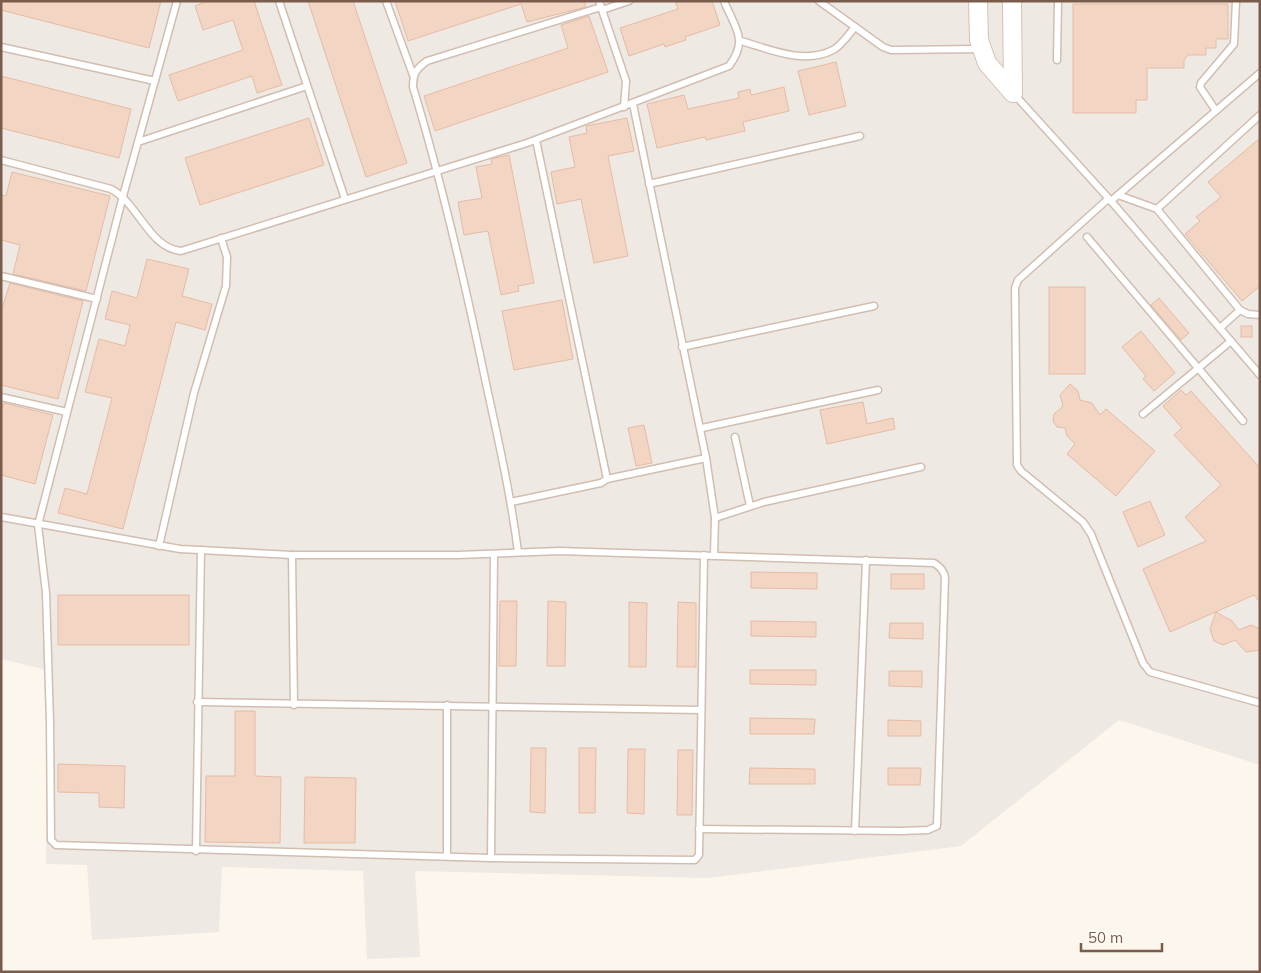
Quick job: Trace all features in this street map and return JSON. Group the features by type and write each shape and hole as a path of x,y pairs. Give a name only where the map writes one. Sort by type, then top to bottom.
{"street":[{"path":"978,1 979,40 987,63 1014,93"},
{"path":"1012,1 1014,93"}],"lane":[{"path":"177,1 123,196 38,525 46,593 51,840 56,845 196,851 490,858 695,860 699,855 700,829 704,555"},
{"path":"279,1 345,199"},
{"path":"386,1 413,75 413,87 438,170 464,273 511,502 518,552"},
{"path":"413,75 416,69 427,61 600,6 629,1"},
{"path":"1,160 111,189 123,196 163,246 171,250 181,251 536,140 729,66 738,55 741,41 724,1"},
{"path":"819,1 891,50 982,49"},
{"path":"1057,60 1058,1"},
{"path":"1216,111 1200,87 1201,83 1234,44 1236,1"},
{"path":"600,6 626,81 624,107"},
{"path":"741,41 786,55 809,56 834,50 855,27"},
{"path":"1,48 155,82"},
{"path":"1260,73 1018,280 1015,288 1017,465 1020,471 1083,522 1091,534 1143,664 1150,672 1260,703"},
{"path":"138,142 307,86"},
{"path":"1014,93 1110,200 1260,375"},
{"path":"633,104 682,347 702,428 715,518 714,556"},
{"path":"1157,209 1260,115"},
{"path":"649,184 860,136"},
{"path":"536,140 607,479"},
{"path":"1118,195 1157,209 1240,310 1248,314 1260,314"},
{"path":"1087,237 1243,421"},
{"path":"159,546 194,393 226,286 227,257 221,238"},
{"path":"1,276 97,299"},
{"path":"682,347 874,306"},
{"path":"1220,328 1240,310"},
{"path":"1143,414 1231,341"},
{"path":"702,428 878,390"},
{"path":"1,397 67,412"},
{"path":"735,437 750,506"},
{"path":"511,502 706,458"},
{"path":"715,518 750,506 921,467"},
{"path":"1,517 159,546 292,555 494,555 518,552 559,551 866,560 934,564 941,568 944,575 938,823 935,828 928,830 855,831 700,829"},
{"path":"196,851 200,550"},
{"path":"292,555 294,705"},
{"path":"490,858 494,555"},
{"path":"855,831 866,560"},
{"path":"197,702 294,705 492,705 701,710"},
{"path":"447,705 447,856"}],"shaded area":[{"path":"1,1 1260,1 1260,765 1119,720 961,846 708,878 415,871 420,957 367,959 363,871 222,867 219,932 92,940 87,865 46,864 47,670 1,659"}],"building":[{"path":"1,1 161,1 149,48 1,10"},
{"path":"207,1 254,1 282,85 257,93 252,76 178,101 169,75 243,50 233,20 203,30 195,6"},
{"path":"308,1 353,1 407,163 366,177"},
{"path":"395,1 584,1 586,7 527,22 521,4 408,41"},
{"path":"675,1 712,1 720,25 685,37 686,40 665,47 664,44 629,56 620,28 678,9"},
{"path":"1073,4 1228,4 1228,39 1216,39 1216,48 1206,48 1206,55 1188,55 1184,60 1184,68 1147,68 1147,100 1136,100 1136,113 1073,113"},
{"path":"589,16 608,72 435,131 424,96 568,48 561,25"},
{"path":"836,62 846,106 809,115 798,71"},
{"path":"1,76 131,109 119,158 1,128"},
{"path":"784,87 789,111 743,122 745,131 706,140 705,137 657,148 647,104 684,95 688,109 739,98 738,92 750,89 751,95"},
{"path":"309,118 324,165 200,205 185,158"},
{"path":"627,118 634,151 608,156 628,256 594,263 581,199 557,204 551,172 575,167 569,137 587,133 586,126"},
{"path":"1260,138 1260,286 1242,301 1185,234 1200,221 1196,217 1221,197 1208,182"},
{"path":"509,155 534,283 518,286 519,291 501,295 488,231 464,235 458,202 482,198 476,167 492,164 491,159"},
{"path":"12,172 110,196 86,291 13,274 20,245 1,240 1,195 6,196"},
{"path":"147,259 189,269 182,296 212,304 205,330 176,322 123,529 58,513 65,488 87,494 112,398 85,392 99,339 125,346 130,325 105,319 112,291 137,298"},
{"path":"10,283 83,301 58,399 1,385 1,312"},
{"path":"1049,287 1085,287 1085,374 1049,374"},
{"path":"1159,298 1189,333 1181,340 1151,305"},
{"path":"562,300 573,359 514,370 502,311"},
{"path":"1241,326 1252,326 1252,337 1241,337"},
{"path":"1141,331 1175,373 1154,391 1143,379 1146,376 1122,347"},
{"path":"1070,384 1078,391 1080,400 1092,403 1100,415 1106,409 1155,451 1116,496 1067,454 1075,444 1067,436 1065,428 1057,427 1053,421 1054,414 1063,406 1060,395"},
{"path":"1181,390 1186,395 1191,391 1260,468 1260,602 1254,595 1170,632 1143,569 1206,541 1185,517 1221,485 1174,435 1182,428 1163,406"},
{"path":"863,402 867,424 893,418 895,429 827,444 820,410"},
{"path":"4,403 53,415 35,484 1,475 1,412"},
{"path":"644,425 652,463 636,466 628,428"},
{"path":"1150,501 1165,535 1138,547 1123,512"},
{"path":"751,572 817,573 817,589 751,588"},
{"path":"891,574 924,574 924,589 891,589"},
{"path":"58,595 189,595 189,645 58,645"},
{"path":"500,601 517,601 516,666 499,666"},
{"path":"548,601 566,602 565,666 547,666"},
{"path":"629,602 647,603 646,667 629,667"},
{"path":"678,602 696,603 696,667 677,667"},
{"path":"1216,612 1232,621 1239,630 1251,625 1260,629 1260,650 1246,652 1235,640 1223,645 1214,641 1210,629"},
{"path":"751,621 816,622 816,637 751,636"},
{"path":"890,623 923,623 923,639 889,638"},
{"path":"750,670 816,670 816,685 750,684"},
{"path":"889,671 922,671 922,687 889,686"},
{"path":"235,711 255,711 255,776 281,777 280,843 205,842 206,776 235,776"},
{"path":"750,718 815,719 814,734 750,734"},
{"path":"888,720 921,721 921,736 888,736"},
{"path":"531,748 546,748 545,813 530,812"},
{"path":"579,748 596,748 595,813 579,813"},
{"path":"628,749 645,749 644,814 627,813"},
{"path":"678,750 693,750 692,815 677,815"},
{"path":"58,764 125,766 124,808 99,807 99,793 58,792"},
{"path":"750,768 815,769 815,784 749,784"},
{"path":"888,768 921,768 920,785 888,785"},
{"path":"305,777 356,778 355,843 304,843"}]}
